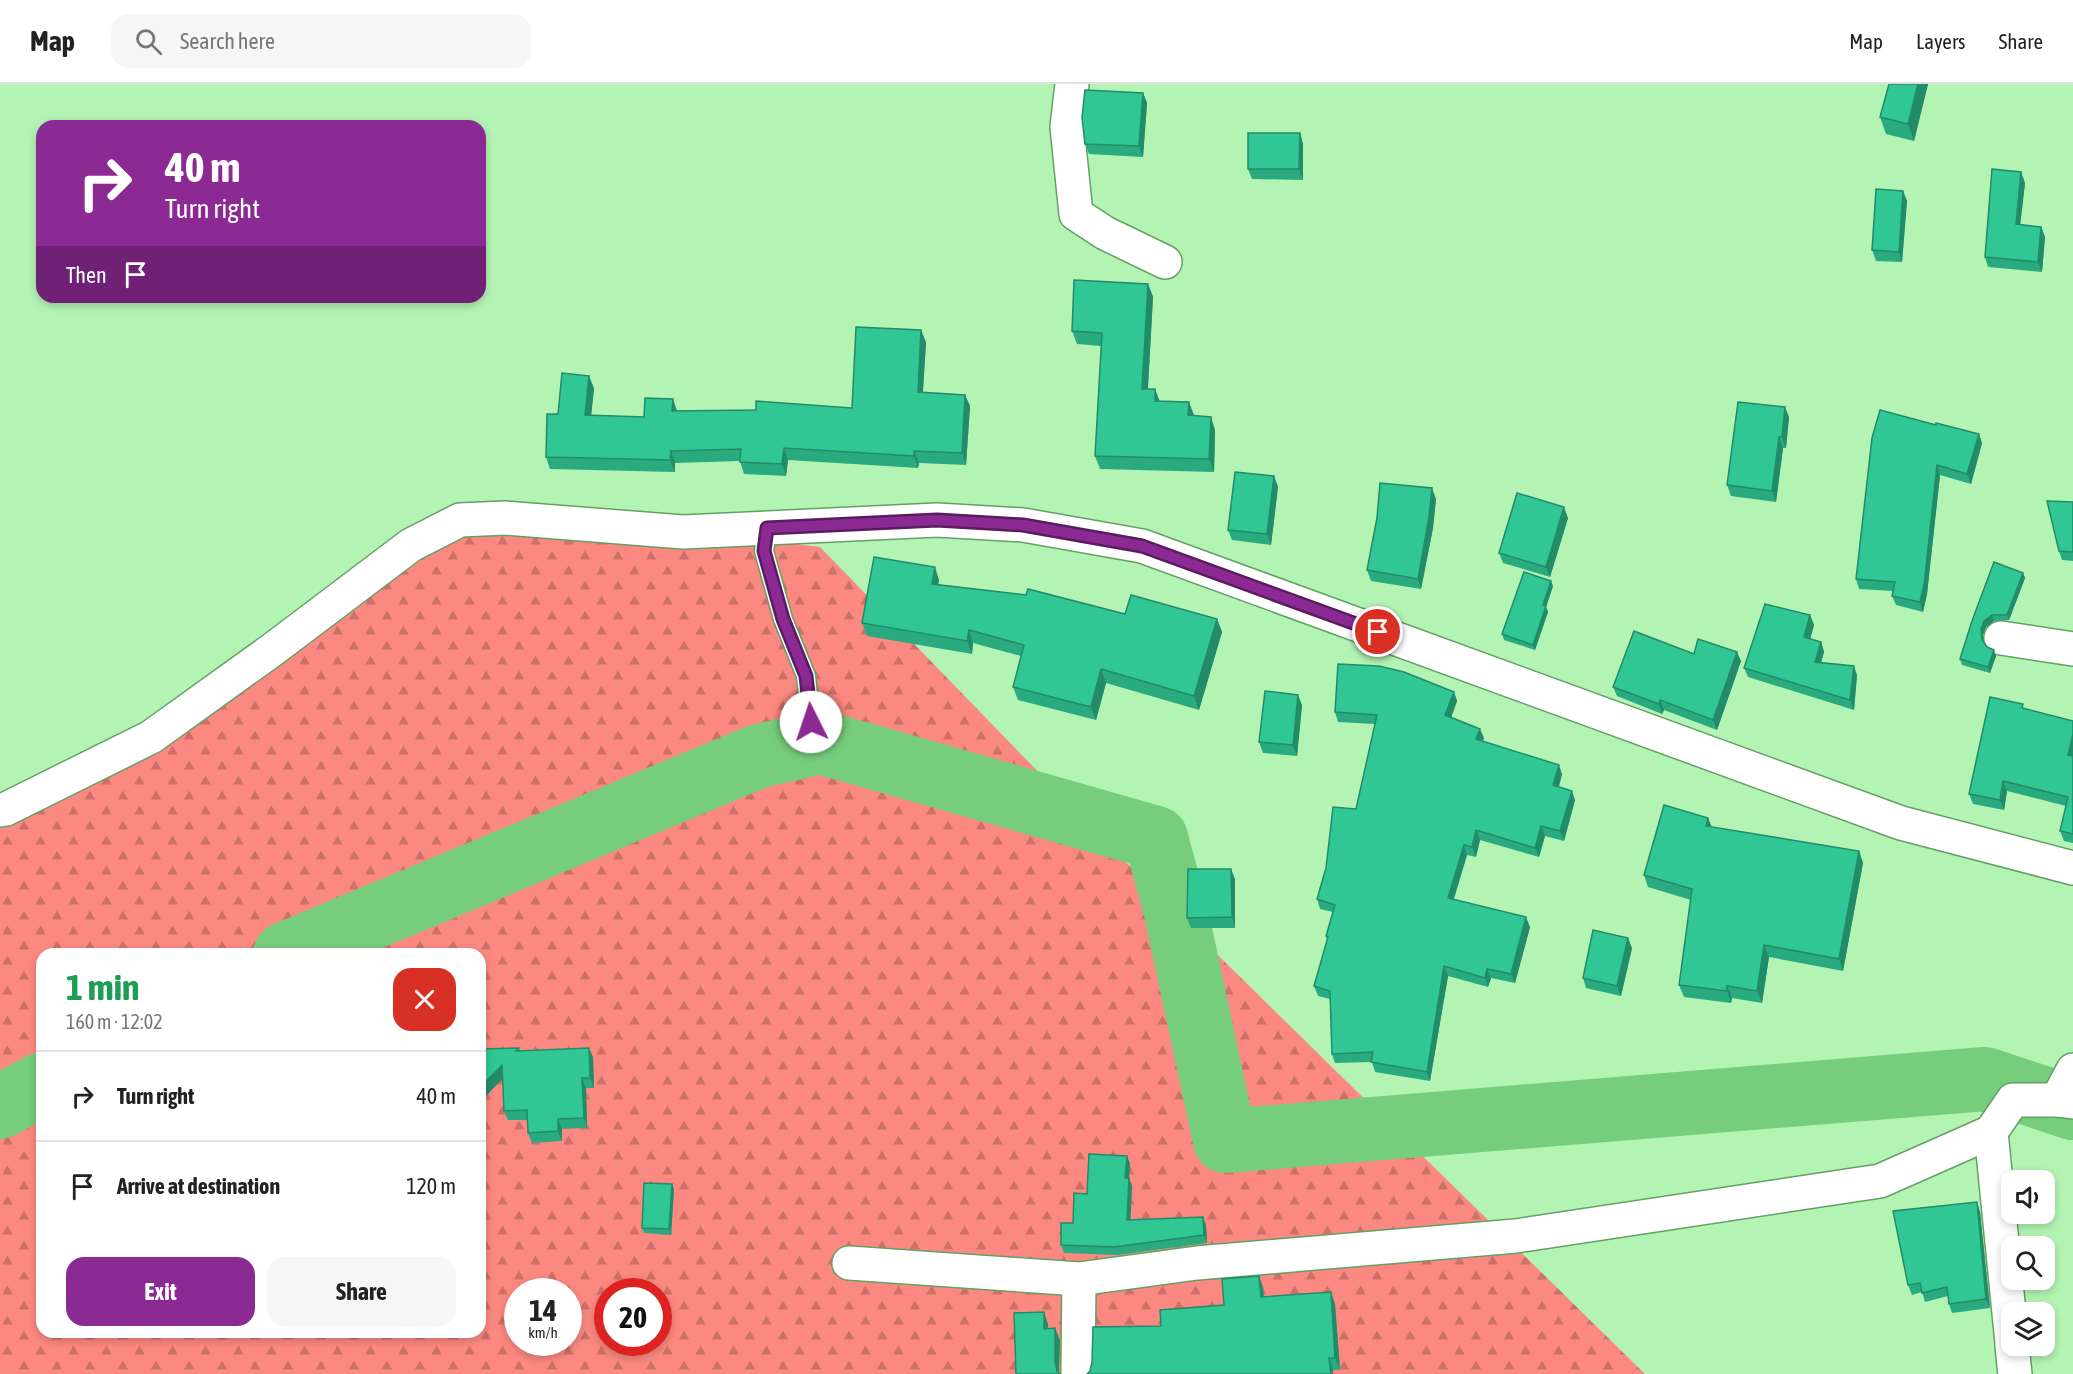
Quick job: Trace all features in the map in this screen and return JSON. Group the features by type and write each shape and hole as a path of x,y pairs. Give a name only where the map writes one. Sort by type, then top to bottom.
{"street":[{"path":"1072,84 1067,127 1076,214 1105,233 1165,261"},
{"path":"0,810 151,737 272,650 411,545 460,520 505,518 683,532 937,520 1023,525 1142,546 1901,823 2073,868"},
{"path":"2001,638 2073,649"},
{"path":"849,1263 1079,1279 1197,1263 1516,1236 1880,1181 1991,1132 2013,1100 2065,1101 2073,1070"},
{"path":"1991,1132 2008,1302"},
{"path":"1078,1374 1079,1279"},
{"path":"2013,1356 2014,1374"}],"lane":[{"path":"767,528 764,551 783,619 806,676 811,722"}],"green space":[{"path":"513,525 772,541 820,547 1184,922 1645,1374 0,1374 0,819 417,548 458,534"}],"building":[{"path":"1889,84 1918,84 1908,124 1880,117"},
{"path":"1085,90 1143,93 1139,146 1085,144 1082,117"},
{"path":"1248,133 1300,133 1299,169 1248,169"},
{"path":"1992,169 2021,172 2016,224 2041,227 2038,262 1985,257"},
{"path":"1876,189 1903,191 1899,252 1872,250"},
{"path":"1074,280 1148,284 1142,389 1155,389 1155,401 1189,402 1188,415 1211,417 1209,459 1095,456 1102,333 1072,331"},
{"path":"856,327 921,330 918,392 965,395 962,453 914,451 914,456 784,448 782,464 740,462 741,449 671,451 670,460 546,457 547,414 558,414 562,373 589,376 585,415 644,417 645,398 673,399 672,411 756,410 756,401 852,408"},
{"path":"1738,402 1785,407 1772,491 1727,485"},
{"path":"1880,410 1979,434 1967,474 1937,465 1924,585 1920,602 1892,596 1895,582 1856,579 1872,438"},
{"path":"1235,472 1274,476 1267,534 1228,530"},
{"path":"1380,483 1432,488 1418,579 1367,570 1377,518"},
{"path":"1517,493 1564,507 1546,567 1499,553"},
{"path":"2047,501 2073,502 2073,552 2059,551"},
{"path":"874,557 935,567 932,584 1026,595 1028,589 1125,614 1131,595 1217,619 1194,696 1101,669 1091,707 1013,687 1024,645 969,630 967,641 862,623"},
{"path":"1994,562 2023,573 2007,615 1992,615 1984,621 1981,629 1982,640 1987,647 1994,650 1988,667 1960,659"},
{"path":"1524,572 1551,581 1543,605 1546,606 1533,645 1502,634"},
{"path":"1765,604 1810,615 1804,637 1821,642 1815,662 1854,666 1850,700 1744,668"},
{"path":"1634,631 1694,654 1698,639 1737,652 1713,720 1660,700 1659,704 1613,687"},
{"path":"1338,664 1379,666 1404,672 1454,692 1445,715 1480,729 1476,739 1559,765 1553,785 1572,791 1560,831 1541,826 1535,848 1476,830 1472,847 1464,845 1448,898 1526,917 1511,974 1487,969 1485,978 1444,966 1427,1072 1371,1062 1373,1052 1332,1054 1330,991 1314,986 1335,905 1317,899 1326,868 1333,807 1356,809 1377,715 1335,712"},
{"path":"1265,691 1298,695 1293,745 1259,742"},
{"path":"1990,697 2023,704 2022,708 2073,721 2073,734 2068,755 2073,756 2073,834 2060,831 2068,797 2003,781 2000,800 1969,794"},
{"path":"1664,805 1708,818 1706,826 1859,851 1839,959 1764,945 1757,991 1727,986 1727,991 1679,985 1692,889 1644,875"},
{"path":"1188,869 1231,869 1232,917 1187,918"},
{"path":"1593,930 1628,938 1617,986 1583,978"},
{"path":"519,1048 516,1051 589,1048 590,1078 582,1078 584,1118 558,1119 558,1131 528,1133 527,1110 504,1111 502,1065 486,1082 486,1049"},
{"path":"1089,1154 1127,1156 1125,1178 1129,1178 1127,1220 1203,1217 1204,1235 1114,1247 1061,1245 1061,1223 1073,1223 1074,1193 1087,1194"},
{"path":"644,1183 672,1184 669,1229 642,1228"},
{"path":"1977,1202 1986,1299 1949,1304 1947,1287 1922,1293 1920,1283 1908,1285 1893,1211"},
{"path":"1259,1276 1261,1297 1331,1292 1335,1358 1329,1358 1331,1374 1087,1374 1092,1362 1093,1327 1161,1326 1160,1310 1224,1305 1222,1279"},
{"path":"1044,1312 1044,1329 1055,1328 1055,1362 1060,1374 1016,1374 1014,1313"}],"waterway":[{"path":"299,948 759,756 820,742 1156,838 1176,912 1225,1141 1985,1079 2073,1108"},
{"path":"0,1107 36,1087"}],"route":[{"path":"811,722 806,676 783,619 764,551 767,528 937,520 1023,525 1142,546 1378,632"}]}
